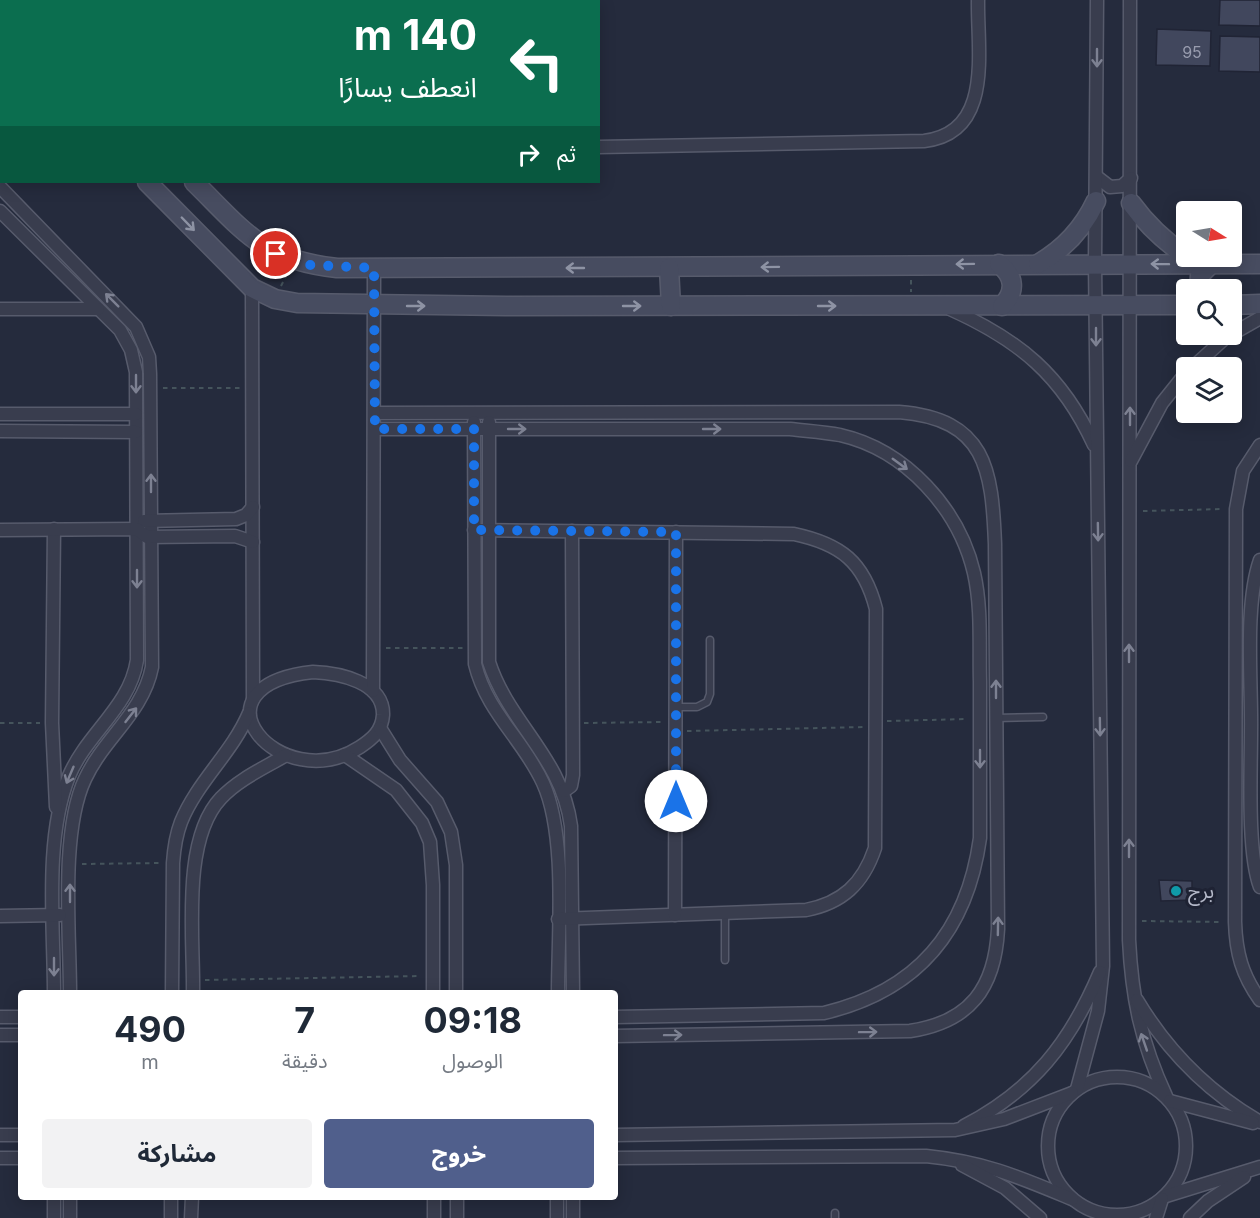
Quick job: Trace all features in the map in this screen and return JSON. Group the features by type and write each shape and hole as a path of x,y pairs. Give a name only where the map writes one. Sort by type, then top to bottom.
{"street":[{"path":"600,147 924,141 942,137 964,122 976,97 978,0"},
{"path":"1082,1218 1074,1201 1059,1185 1051,1169 1048,1151 1049,1132 1055,1115 1074,1091 1098,1011 1103,966 1095,305 1097,0"},
{"path":"618,1158 944,1158 1002,1170 1103,1215 1119,1216 1149,1208 1164,1197 1177,1182 1186,1149 1180,1115 1168,1098 1139,1030 1133,993 1129,921 1130,0"},
{"path":"1096,177 1110,187 1122,186 1131,178"},
{"path":"148,183 252,288 275,299 297,303 375,306 1176,305"},
{"path":"196,183 260,245 292,261 337,268 669,268 1095,263 1176,265"},
{"path":"0,187 136,327 149,357 153,654 150,679 140,703 94,761 85,778 73,815 70,864 70,990"},
{"path":"1038,264 1068,242 1084,223 1096,201"},
{"path":"1131,203 1159,236 1176,248"},
{"path":"0,210 120,330 134,361 137,660 135,675 123,699 80,755 62,795 54,839 54,990"},
{"path":"18,228 29,216"},
{"path":"33,243 43,231"},
{"path":"1242,264 1258,263"},
{"path":"999,264 1010,276 1012,284 1008,300 1002,306"},
{"path":"1200,279 1200,275 1208,267"},
{"path":"373,691 374,268"},
{"path":"669,268 671,306"},
{"path":"172,990 172,863 181,821 191,802 236,741 253,699 252,288"},
{"path":"1242,304 1260,304"},
{"path":"944,306 1009,339 1037,361 1075,408 1096,450"},
{"path":"0,309 98,309"},
{"path":"1204,357 1226,338 1260,318"},
{"path":"134,361 149,357"},
{"path":"1129,465 1162,403 1176,386"},
{"path":"474,412 473,648 479,681 486,696 532,762 551,804 558,851 558,990"},
{"path":"489,412 489,662 503,697 545,755 564,791 571,826 573,990"},
{"path":"375,413 878,412 938,417 955,426 970,438 980,454 991,495 995,571 997,952 992,973 982,992 968,1008 951,1020 931,1028 910,1031 618,1036"},
{"path":"0,414 136,414"},
{"path":"375,429 790,429 841,436 868,445 916,475 952,519 965,544 974,572 979,622 980,838 976,867 968,896 955,922 926,960 890,989 847,1007 805,1013 618,1017"},
{"path":"0,431 136,432"},
{"path":"1260,445 1243,471 1236,509 1235,922 1239,964 1260,1000"},
{"path":"137,529 141,523 152,520 236,519 246,515 253,507"},
{"path":"54,529 52,723 57,817"},
{"path":"0,530 137,529 143,535 152,537 235,536 253,542"},
{"path":"474,530 794,534 831,545 848,556 861,572 871,590 876,609 877,724 874,848 868,867 858,884 843,897 825,906 806,910 558,920"},
{"path":"564,791 573,781 572,531"},
{"path":"675,915 676,532"},
{"path":"1260,560 1252,623 1251,791 1254,860 1260,887"},
{"path":"974,572 995,571"},
{"path":"249,712 251,726 259,739 286,755 321,760 345,755 372,739 380,728 382,705 373,691 339,675 313,672 274,682 253,699"},
{"path":"980,719 996,718"},
{"path":"380,728 400,760 437,802 451,832 456,865 456,990"},
{"path":"193,987 194,863 198,840 207,818 220,799 237,783 286,755"},
{"path":"345,755 396,790 422,823 430,842 433,885 434,990"},
{"path":"1236,792 1251,791"},
{"path":"172,863 194,863"},
{"path":"0,916 70,915"},
{"path":"955,1130 988,1113 1011,1096 1046,1064 1069,1034 1103,966"},
{"path":"1133,993 1168,1047 1190,1070 1214,1092 1260,1123"},
{"path":"805,1013 805,1033"},
{"path":"0,1017 18,1017"},
{"path":"0,1035 18,1035"},
{"path":"618,1135 955,1130 1004,1119 1074,1091 1089,1082 1116,1076 1143,1081 1168,1098 1260,1123"},
{"path":"0,1135 18,1135"},
{"path":"0,1158 18,1158"},
{"path":"944,1158 975,1171 1005,1188 1040,1218"},
{"path":"1164,1197 1260,1167"},
{"path":"1190,1218 1208,1201 1260,1167"},
{"path":"1156,1218 1164,1197"},
{"path":"54,1200 54,1218"},
{"path":"70,1200 70,1218"},
{"path":"171,1200 171,1218"},
{"path":"192,1200 192,1218"},
{"path":"434,1200 434,1218"},
{"path":"457,1200 457,1218"},
{"path":"557,1200 557,1218"},
{"path":"573,1200 573,1218"}],"lane":[{"path":"676,707 697,707 707,702 710,640"},
{"path":"996,718 1043,717"},
{"path":"724,960 725,913"}],"path":[{"path":"275,299 292,261"},
{"path":"910,265 912,306"},
{"path":"150,388 253,388"},
{"path":"1129,511 1236,509"},
{"path":"374,648 473,648"},
{"path":"573,723 676,727 877,724 980,719"},
{"path":"0,723 52,723"},
{"path":"70,864 172,863"},
{"path":"1129,921 1235,922"},
{"path":"193,987 434,976"}],"building":[{"path":"1220,0 1260,0 1260,26 1219,25"},
{"path":"1157,29 1211,31 1210,66 1156,65"},
{"path":"1220,36 1260,37 1260,72 1219,71"},
{"name":"برج","path":"1159,880 1192,881 1192,900 1161,901"}],"place":[{"name":"برج","path":"1176,891"}],"route":[{"path":"276,254 310,265 374,268 375,429 474,429 474,530 676,532 676,801"}]}
